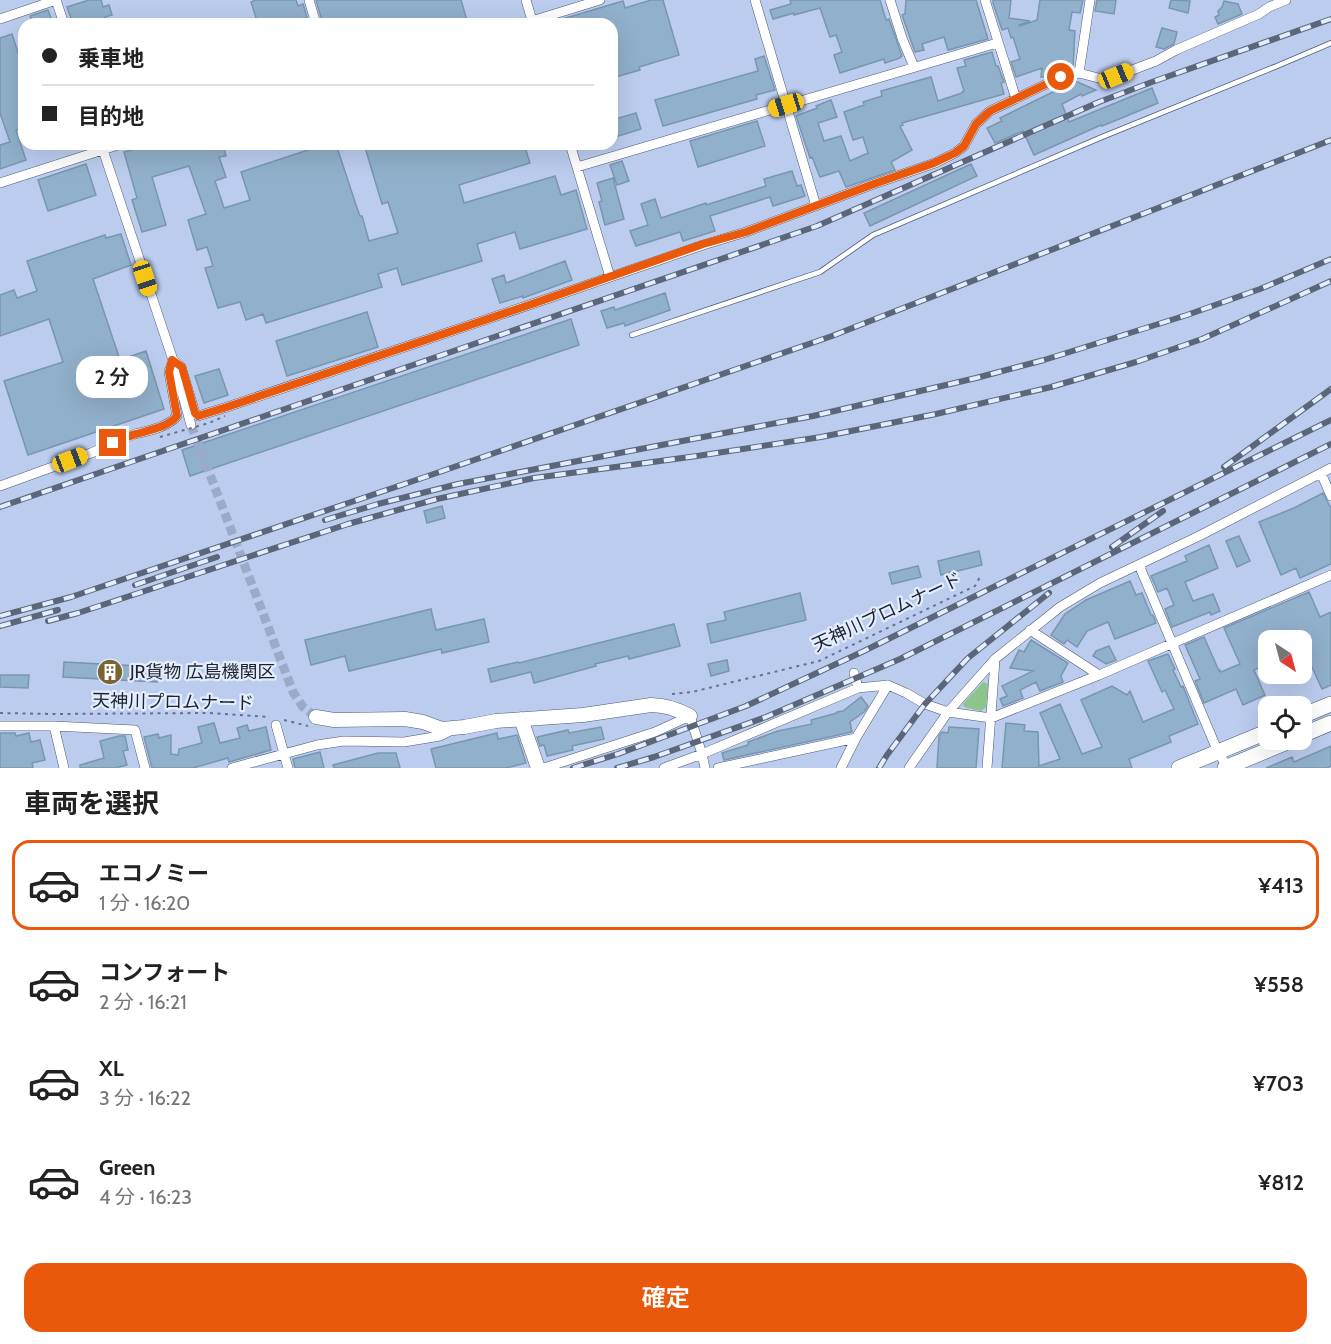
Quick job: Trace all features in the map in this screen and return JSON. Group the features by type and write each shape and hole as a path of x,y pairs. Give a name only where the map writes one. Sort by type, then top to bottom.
{"main road":[{"path":"1312,712 1331,704"},
{"path":"1312,731 1331,723"},
{"path":"1179,768 1258,736"},
{"path":"1227,768 1269,750"}],"street":[{"path":"0,19 56,0 62,18"},
{"path":"309,0 314,18"},
{"path":"526,0 528,18"},
{"path":"544,18 600,0"},
{"path":"755,0 816,206"},
{"path":"890,0 914,67"},
{"path":"985,0 1016,99"},
{"path":"1079,73 1090,0"},
{"path":"172,360 182,367 195,413 198,416 524,307 703,244 746,232 934,163 964,146 976,124 990,111 1061,77 1079,73 1106,80 1156,61 1286,0"},
{"path":"577,167 998,43"},
{"path":"0,183 94,150"},
{"path":"103,150 191,425"},
{"path":"572,150 610,277"},
{"path":"0,486 174,420 177,416 169,372 172,360"},
{"path":"909,768 948,712 995,659 1060,607 1090,589 1331,468"},
{"path":"1321,473 1331,496"},
{"path":"1139,565 1218,752 1227,768"},
{"path":"664,768 858,688 888,685 925,704 948,712 991,718 1099,675 1331,575"},
{"path":"1030,630 1099,675"},
{"path":"987,768 995,659"},
{"path":"854,673 858,688"},
{"path":"841,768 888,685"},
{"path":"315,722 405,719 423,722 442,729 496,721 583,715 659,705 676,708 690,716 705,768"},
{"path":"544,768 655,732 690,716"},
{"path":"521,719 538,768"},
{"path":"278,721 288,768"},
{"path":"0,726 135,730 145,768"},
{"path":"54,726 64,768"},
{"path":"232,768 317,745 344,741 404,742 440,736 454,728"},
{"path":"718,768 856,738"}],"lane":[{"path":"632,335 820,272 873,235 1102,137 1331,43"}],"path":[{"path":"160,437 225,416"},
{"name":"天神川プロムナード","path":"671,694 692,692 819,661 975,586 981,575"},
{"name":"天神川プロムナード","path":"0,713 210,713 278,721 315,722"}],"green space":[{"path":"983,682 988,684 986,707 981,711 964,707 963,704"}],"building":[{"path":"89,0 101,0 103,7 109,5 112,15 105,18 71,18 67,7"},
{"path":"296,0 298,6 303,4 307,18 256,18 251,2"},
{"path":"316,0 461,0 466,18 321,18"},
{"path":"651,0 663,0 679,55 639,67 640,70 618,76 618,18 566,18 623,1 625,8"},
{"path":"790,0 880,0 902,56 885,63 884,59 840,73 834,55 842,52 836,35 830,37 820,8 773,19 770,10 791,4"},
{"path":"906,0 976,0 988,39 948,50 944,37 922,44 924,50 915,52 902,15 905,14"},
{"path":"993,0 1011,0 1009,18 1030,21 1020,26 1037,20 1040,0 1083,0 1080,13 1072,12 1069,30 1075,31 1073,68 1041,77 1042,68 1016,77 1011,62 1020,59 1008,28 1002,30"},
{"path":"1097,0 1116,0 1114,14 1095,11"},
{"path":"1171,0 1190,1 1188,13 1169,8"},
{"path":"1224,1 1238,4 1242,14 1218,24 1215,17 1219,15 1218,11"},
{"path":"48,10 51,18 31,18 30,16"},
{"path":"1162,28 1177,32 1174,44 1164,49 1156,47"},
{"path":"12,34 18,53 18,129 16,130 18,150 23,150 26,160 0,169 0,145 10,142 0,113 0,38"},
{"path":"992,52 1004,82 1001,83 1004,94 902,123 903,125 900,126 912,150 891,162 895,170 846,187 839,171 820,177 812,157 810,158 796,116 831,100 837,117 818,123 824,141 841,136 850,161 868,153 863,137 853,140 844,112 864,105 863,102 882,96 881,91 931,77 938,101 962,93 964,91 957,68 966,66 964,60"},
{"path":"764,56 775,90 756,95 757,99 663,126 655,100 758,71 755,59"},
{"path":"1075,81 1096,90 1082,96 1081,94 1062,104 1069,122 1152,88 1158,103 1034,155 1023,131 995,143 987,128 1002,121 1000,118"},
{"path":"636,113 641,129 618,136 618,118"},
{"path":"757,121 765,146 698,167 690,141"},
{"path":"131,150 224,150 226,156 219,157 226,177 215,181 224,208 250,200 241,172 308,150 338,150 369,241 398,233 388,202 382,204 366,150 526,150 530,163 459,185 464,203 555,176 561,195 576,190 587,229 520,249 515,232 477,244 482,261 402,285 397,268 378,274 382,287 266,323 263,314 246,320 240,302 218,308 205,268 213,266 207,247 197,250 188,220 206,214 189,166 152,177 166,225 142,232 132,200 137,198 124,152"},
{"path":"622,161 629,181 617,185 610,165"},
{"path":"86,164 96,195 48,211 38,180"},
{"path":"971,164 977,176 870,226 864,213"},
{"path":"792,171 797,186 801,185 805,196 773,206 770,197 710,216 715,231 683,241 680,232 636,246 630,231 648,225 641,204 655,199 661,218 766,186 764,179"},
{"path":"613,178 624,219 605,225 597,183"},
{"path":"121,234 131,265 93,279 120,360 146,351 164,409 28,455 4,381 63,362 49,319 0,336 0,295 14,290 17,298 37,291 27,261 105,235 106,238"},
{"path":"565,261 572,280 523,298 523,296 500,303 492,279 504,275 506,283"},
{"path":"665,293 670,310 625,326 624,323 607,328 601,311 614,307 615,310"},
{"path":"367,312 378,347 287,376 276,341"},
{"path":"571,319 579,345 190,476 182,450"},
{"path":"219,369 228,395 204,403 195,376"},
{"path":"1323,493 1331,508 1331,564 1300,578 1296,568 1281,575 1259,522"},
{"path":"442,506 445,518 427,523 424,511"},
{"path":"1239,536 1250,561 1237,567 1226,541"},
{"path":"1209,545 1218,568 1185,582 1193,601 1213,594 1220,611 1211,615 1210,612 1172,627 1165,609 1174,605 1167,588 1158,592 1151,576 1187,561 1185,556"},
{"path":"979,551 982,565 941,575 938,561"},
{"path":"918,566 921,577 892,584 889,573"},
{"path":"1130,581 1136,595 1142,593 1156,623 1115,639 1108,622 1087,631 1077,647 1067,640 1064,644 1051,635 1065,614 1086,600"},
{"path":"1309,592 1320,617 1331,612 1331,685 1322,689 1312,667 1312,630 1258,630 1258,668 1254,670 1258,684 1260,684 1265,695 1258,696 1258,698 1243,705 1236,689 1204,703 1195,681 1200,679 1185,645 1204,637 1221,672 1240,664 1224,628"},
{"path":"800,593 806,620 711,643 707,624 726,620 724,612"},
{"path":"431,609 436,630 484,619 489,642 442,653 441,649 349,671 345,656 311,665 305,640"},
{"path":"674,624 680,646 629,659 628,656 595,664 596,666 534,683 531,672 491,682 488,669"},
{"path":"1031,640 1068,663 1061,676 1063,682 1040,691 1036,682 1020,690 1023,698 1003,706 1000,699 1007,696 1002,686 1033,671 1010,668 1019,650 1024,652"},
{"path":"1109,646 1116,660 1106,664 1093,656 1096,651"},
{"path":"1168,654 1198,724 1169,736 1171,742 1129,759 1132,768 1002,768 1006,723 1025,725 1024,731 1038,732 1039,766 1060,759 1040,713 1060,704 1082,754 1102,747 1081,700 1112,686 1127,695 1130,691 1143,722 1174,709 1165,690 1162,692 1148,661"},
{"path":"727,660 729,671 711,676 708,664"},
{"name":"JR貨物 広島機関区","path":"64,662 158,667 157,682 63,677"},
{"path":"0,675 29,675 28,688 0,687"},
{"path":"861,697 868,706 864,712 850,722 852,732 724,760 722,753 748,745 748,742 778,731 812,724 811,720 843,711"},
{"path":"214,723 220,743 240,738 237,728 247,725 249,731 266,727 271,750 229,762 228,758 193,768 152,768 144,737 158,734 159,738 171,735 171,754 178,755 179,749 202,743 198,727"},
{"path":"601,727 604,739 572,746 573,750 547,756 544,745 540,746 537,737 568,730 569,733"},
{"path":"949,727 979,729 976,768 937,768 939,736 942,732 948,733"},
{"path":"0,733 15,733 16,736 29,733 31,742 40,740 45,760 32,763 33,768 0,768"},
{"path":"497,733 498,739 517,735 526,763 506,768 436,768 431,749"},
{"path":"125,736 128,750 123,751 127,765 115,768 80,768 80,765 104,758 100,741"},
{"path":"1331,746 1331,766 1327,768 1266,768 1292,757 1294,762"},
{"path":"320,752 324,768 295,768 293,759"},
{"path":"378,753 396,753 400,768 334,768 333,765"}],"tunnel":[{"path":"191,425 293,692 303,707 316,717"}],"railway":[{"path":"0,507 817,226 1099,102 1331,19"},
{"path":"0,616 71,597 832,336 1331,140"},
{"path":"325,520 458,484 813,416 976,378 1044,360 1187,315 1260,289 1331,259"},
{"path":"48,621 348,524 437,499 534,478 821,437 936,414 1051,387 1136,362 1202,339 1331,281"},
{"path":"1224,467 1331,389"},
{"path":"573,768 618,754 746,706 864,651 1331,420"},
{"path":"617,768 766,717 900,659 1331,444"},
{"path":"1112,547 1163,511"},
{"path":"135,585 217,557"},
{"path":"879,768 925,704 968,658 1049,593"},
{"path":"0,626 58,610"}],"place":[{"name":"JR貨物 広島機関区","path":"110,672"}],"route":[{"path":"113,443 152,430 174,420 177,416 169,372 172,360 182,367 195,413 198,416 227,407 703,244 746,232 934,163 964,146 976,124 990,111 1061,77"}]}
